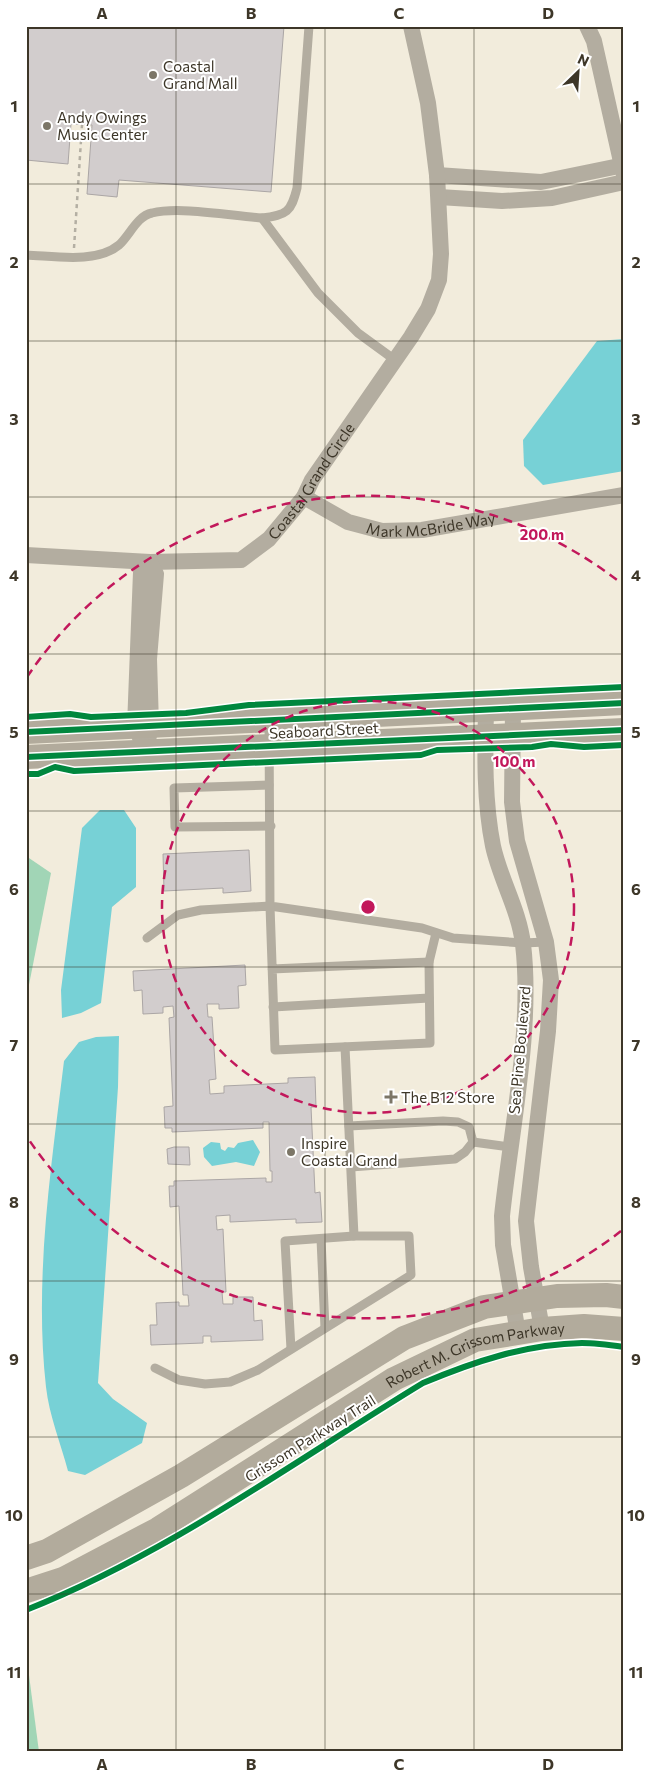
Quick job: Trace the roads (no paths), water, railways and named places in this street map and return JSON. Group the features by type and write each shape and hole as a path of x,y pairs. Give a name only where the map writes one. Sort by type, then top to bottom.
{"main road":[{"name":"Seaboard Street","path":"26,732 624,703"},
{"name":"Seaboard Street","path":"26,757 624,730"},
{"name":"Robert M. Grissom Parkway","path":"26,1558 47,1551 181,1476 404,1338 484,1307 537,1299 606,1295 624,1297"},
{"name":"Robert M. Grissom Parkway","path":"26,1591 63,1579 158,1529 394,1379 475,1340 542,1329 584,1326 624,1329"}],"street":[{"name":"Coastal Grand Circle","path":"26,555 150,562 241,560 269,539 304,498 312,480 428,309 439,280 441,254 437,175 428,103 411,26"},
{"path":"437,175 515,182 541,182 623,169 594,42 587,26"},
{"path":"439,197 502,201 552,198 624,182"},
{"name":"Mark McBride Way","path":"304,498 348,522 382,531 422,530 624,495"},
{"path":"146,751 143,726 156,574 150,562"},
{"name":"Sea Pine Boulevard","path":"513,708 512,802 517,840 546,942 551,980 548,1031 536,1147 526,1221 542,1329"},
{"name":"Sea Pine Boulevard","path":"486,710 485,736 489,814 493,845 503,882 518,920 523,943 525,990 522,1042 502,1216 503,1244 518,1333"},
{"path":"510,1147 536,1147"}],"lane":[{"path":"26,255 94,256 119,245 141,219 151,213 175,211 262,218 276,216 292,206 296,188 308,26"},
{"path":"262,218 318,293 358,333 394,360"},
{"path":"269,720 270,906 275,1050 430,1043 429,962 436,933"},
{"path":"269,785 174,788 175,827 271,826"},
{"path":"147,938 178,915 201,910 270,906 422,928 453,938 523,943 546,942"},
{"path":"272,969 429,962"},
{"path":"273,1008 429,998"},
{"path":"345,1047 354,1236"},
{"path":"349,1126 443,1120 458,1122 469,1127 473,1142"},
{"path":"473,1142 510,1147"},
{"path":"351,1167 454,1159 465,1152 473,1142"},
{"path":"155,1368 179,1380 205,1384 230,1382 258,1370 411,1275 409,1236 354,1236 285,1241 291,1349"},
{"path":"321,1239 325,1328"}],"water":[{"path":"624,339 624,471 543,485 524,466 523,440 597,341"},
{"path":"100,810 124,810 136,828 136,887 112,907 101,1003 81,1013 62,1018 61,990 82,828"},
{"path":"119,1036 118,1087 98,1383 113,1399 147,1423 142,1443 85,1475 68,1471 52,1419 46,1387 42,1305 49,1183 64,1061 79,1042 96,1037"},
{"path":"253,1140 260,1152 254,1166 236,1162 212,1166 204,1157 203,1148 211,1142 220,1143 221,1149 225,1151 228,1147 234,1148 238,1143"}],"place":[{"name":"Coastal Grand Mall","path":"153,75"},
{"name":"Andy Owings Music Center","path":"47,126"},
{"name":"The B12 Store","path":"391,1097"},
{"name":"Inspire Coastal Grand","path":"291,1152"}]}
